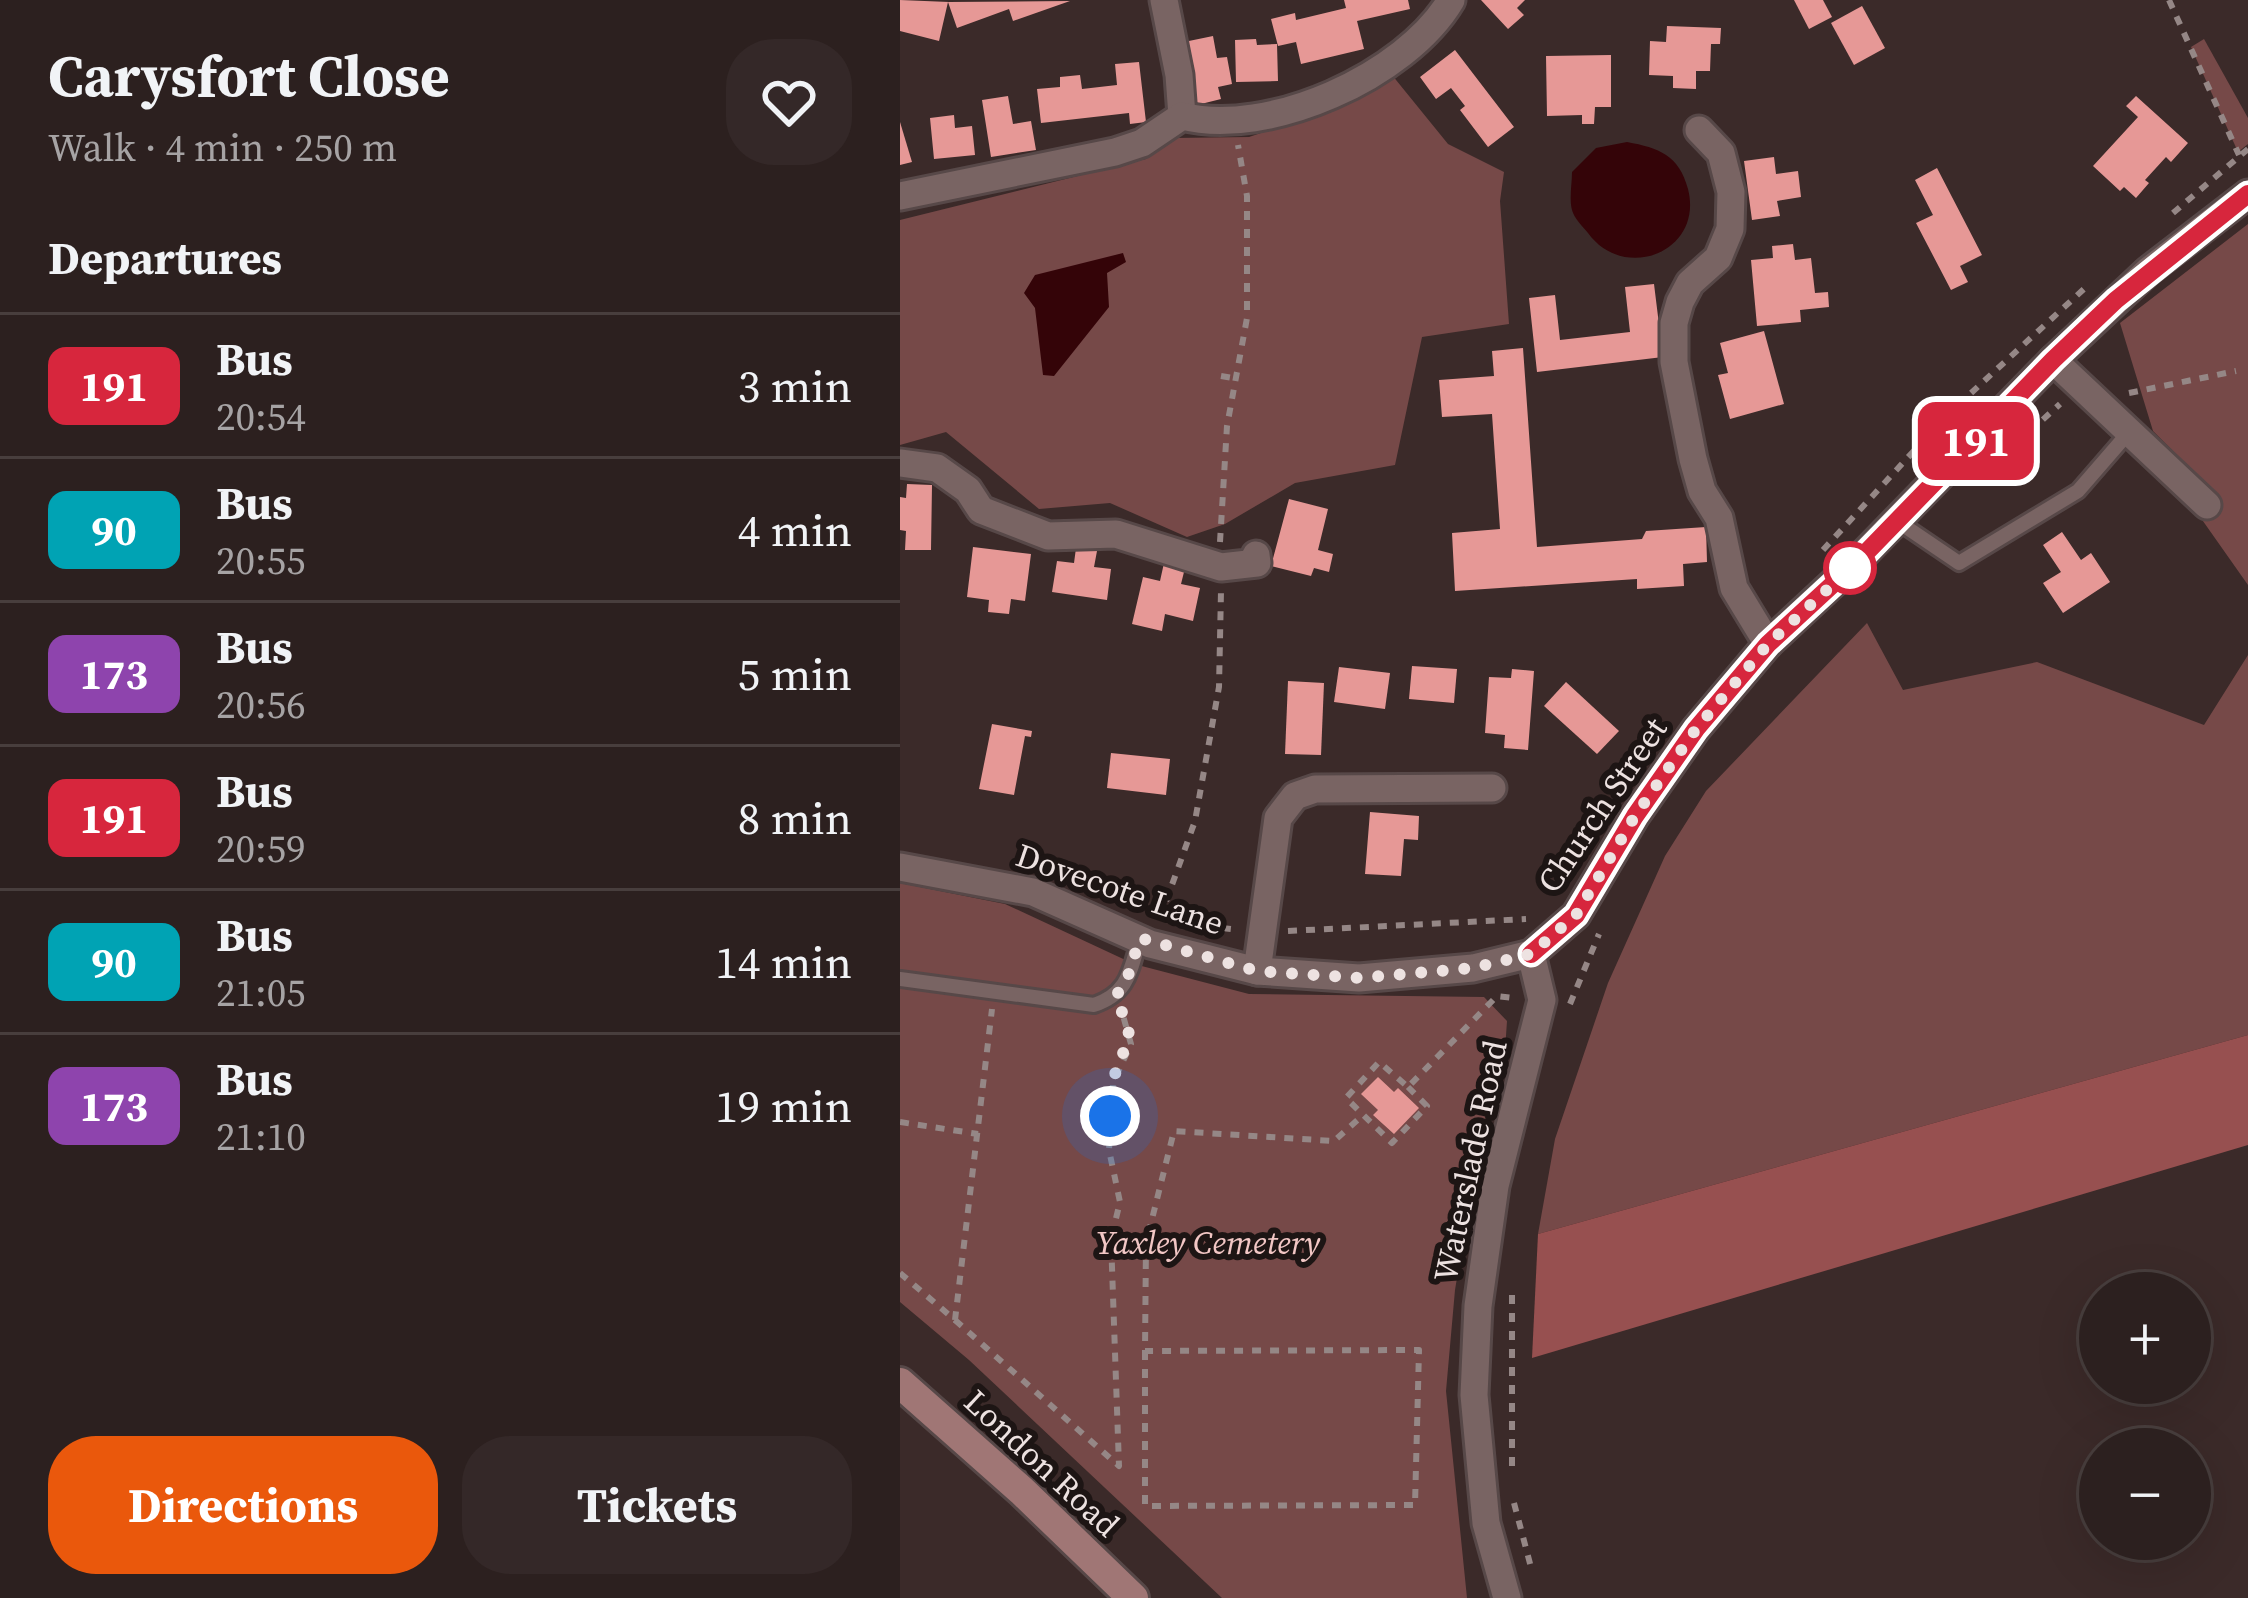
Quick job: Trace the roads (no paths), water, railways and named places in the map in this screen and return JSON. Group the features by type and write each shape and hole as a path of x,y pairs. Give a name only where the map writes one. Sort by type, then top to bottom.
{"main road":[{"name":"London Road","path":"900,1383 1133,1598"}],"street":[{"path":"1164,0 1182,116"},
{"path":"900,196 1115,152 1142,143 1182,116 1234,122 1282,114 1362,78 1397,56 1436,26 1450,0"},
{"path":"1699,130 1721,153 1731,192 1730,229 1718,257 1690,283 1680,302 1674,322 1674,362 1693,459 1702,491 1719,518 1733,588 1768,644"},
{"name":"Church Street","path":"1531,954 1576,915 1635,816 1696,729 1768,644 1897,521 2053,360 2148,271 2248,194"},
{"path":"2053,360 2207,505"},
{"path":"900,463 937,468 968,490 980,510 1048,536 1116,534 1220,567 1257,562 1256,555"},
{"path":"1257,971 1278,818 1295,796 1315,789 1492,788"},
{"name":"Dovecote Lane","path":"900,867 1033,892 1257,971 1359,978 1473,968 1531,954"},
{"name":"Waterslade Road","path":"1507,1598 1486,1523 1474,1396 1478,1306 1495,1186 1556,1003 1531,954"}],"lane":[{"path":"1897,521 1959,563 2078,491 2130,431"},
{"path":"900,979 1094,1005 1115,998 1149,930"}],"park label":[{"name":"Yaxley Cemetery","path":"1208,1242"}]}
